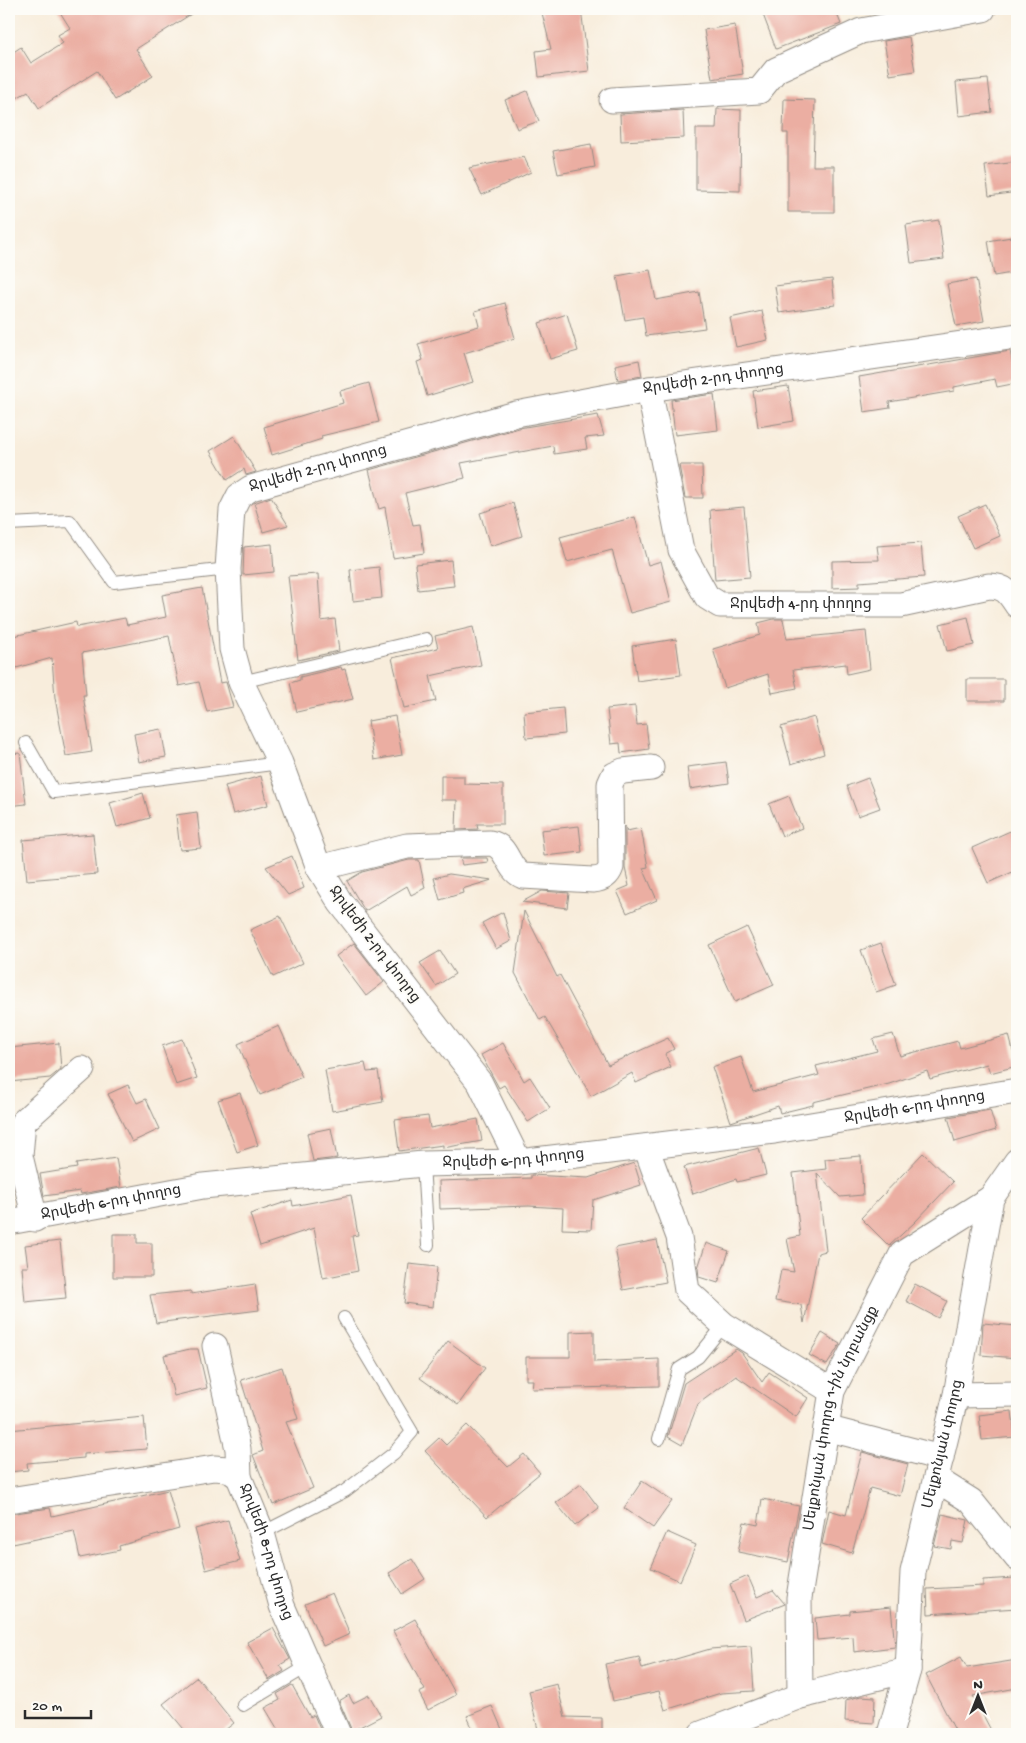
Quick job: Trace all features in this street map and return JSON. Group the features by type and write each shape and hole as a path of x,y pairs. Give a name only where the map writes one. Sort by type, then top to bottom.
{"street":[{"path":"612,100 759,91 776,70 861,31 983,9"},
{"name":"Ջրվեժի 2-րդ փողոց","path":"519,1162 480,1083 340,902 319,868 280,763 241,682 232,649 228,569 232,510 239,496 251,488 516,414 649,389 1017,336"},
{"name":"Ջրվեժի 4-րդ փողոց","path":"649,389 681,550 707,597 712,602 720,605 901,605 989,586 999,586 1008,590 1017,603"},
{"path":"319,868 407,846 490,843 502,848 514,871 522,876 601,879 609,874 611,867 610,784 614,775 623,771 652,768"},
{"path":"35,1219 20,1156 23,1122 82,1069"},
{"name":"Ջրվեժի 6-րդ փողոց","path":"9,1222 35,1219 203,1186 423,1164 519,1162 774,1131 1017,1091"},
{"path":"646,1146 679,1237 687,1290 724,1325 832,1390"},
{"name":"Մելքոնյան փողոց","path":"890,1734 908,1670 913,1572 956,1395 991,1198 1017,1161"},
{"name":"Մելքոնյան փողոց 1-ին նրբանցք","path":"800,1696 799,1598 832,1390 902,1254 991,1198"},
{"path":"215,1346 238,1449 239,1477"},
{"path":"956,1395 1017,1394"},
{"path":"826,1428 938,1469 971,1501 1017,1558"},
{"name":"Ջրվեժի 8-րդ փողոց","path":"9,1500 214,1468 228,1469 239,1477 262,1533 282,1606 338,1734"},
{"path":"701,1734 800,1696 908,1670"}],"lane":[{"path":"9,524 70,521 114,582 228,569"},
{"path":"241,682 426,639"},
{"path":"26,744 54,792 280,763"},
{"path":"423,1164 428,1245"},
{"path":"262,1533 345,1491 394,1453 412,1432 344,1318"},
{"path":"658,1439 679,1368 698,1357 724,1325"},
{"path":"243,1705 308,1666"}],"building":[{"path":"58,9 199,9 136,49 153,76 115,100 97,71 39,108 28,91 9,103 9,55 21,47 31,63 63,43 58,35 70,28"},
{"path":"541,9 581,9 589,71 539,77 536,51 551,49"},
{"path":"772,9 784,9 786,15 802,9 835,9 841,24 776,49 762,12"},
{"path":"735,25 743,74 712,79 704,30"},
{"path":"909,37 915,71 890,75 884,41"},
{"path":"988,79 992,112 959,116 956,82"},
{"path":"527,91 539,121 517,129 505,100"},
{"path":"784,99 815,100 813,166 834,166 834,212 788,212 788,133 783,133"},
{"path":"717,109 741,110 740,191 696,190 696,129 716,129"},
{"path":"683,110 684,138 621,141 620,114"},
{"path":"591,144 595,167 558,174 553,151"},
{"path":"524,157 531,172 482,195 469,168"},
{"path":"1017,162 1017,192 989,196 985,166"},
{"path":"939,220 944,259 911,263 906,225"},
{"path":"1017,236 1017,272 994,276 988,241"},
{"path":"650,270 656,300 699,292 705,328 646,336 643,317 625,320 617,276"},
{"path":"832,279 835,305 779,313 775,286"},
{"path":"976,279 984,321 956,326 947,284"},
{"path":"505,303 515,338 464,353 473,382 427,396 417,362 423,360 418,344 479,326 475,311"},
{"path":"762,311 768,340 736,347 730,318"},
{"path":"567,314 578,351 550,359 539,323"},
{"path":"1010,351 1017,383 997,387 995,379 954,387 954,391 889,402 890,408 864,412 859,377"},
{"path":"639,360 642,376 618,380 615,365"},
{"path":"369,383 379,422 321,436 322,439 272,455 264,427 343,403 340,391"},
{"path":"788,386 794,421 758,427 753,391"},
{"path":"714,394 718,430 675,435 671,400"},
{"path":"598,415 604,436 585,438 587,449 554,454 553,446 461,463 465,478 405,493 413,525 420,524 424,553 393,558 385,507 379,509 369,470 519,428"},
{"path":"234,436 256,472 246,475 244,469 227,480 210,451"},
{"path":"679,465 702,465 703,498 685,498"},
{"path":"271,497 288,525 263,532 254,503"},
{"path":"513,503 522,536 490,546 480,513"},
{"path":"985,504 1000,536 973,548 958,516"},
{"path":"744,507 750,577 715,580 710,510"},
{"path":"635,517 648,565 661,561 671,602 630,613 612,550 567,562 560,537"},
{"path":"921,543 924,577 859,582 859,587 832,588 832,561 879,560 877,546"},
{"path":"272,544 274,572 243,575 244,547"},
{"path":"451,560 454,586 418,590 415,564"},
{"path":"379,567 382,598 353,601 350,570"},
{"path":"318,574 321,621 335,619 339,651 298,660 288,576"},
{"path":"202,588 220,683 226,682 233,707 207,712 199,682 179,686 169,636 82,653 86,695 83,695 92,752 66,756 55,698 52,658 9,670 9,637 76,622 77,627 125,618 127,625 166,617 162,595"},
{"path":"968,617 974,645 947,651 940,624"},
{"path":"783,619 787,639 866,631 870,669 847,674 846,664 793,670 797,688 772,693 768,674 725,688 713,649 760,635 758,623"},
{"path":"473,627 481,665 430,676 436,701 404,708 392,658 438,648 435,636"},
{"path":"676,639 681,675 637,681 632,646"},
{"path":"341,667 342,670 345,669 353,699 297,712 290,683 300,680 300,677"},
{"path":"967,679 1004,679 1004,701 967,701"},
{"path":"635,706 637,725 646,724 649,749 621,753 620,743 611,744 607,709"},
{"path":"563,708 565,734 526,738 524,712"},
{"path":"395,716 402,755 374,760 368,721"},
{"path":"814,717 824,754 791,764 781,727"},
{"path":"161,729 166,757 139,762 134,734"},
{"path":"20,753 26,804 9,806 9,754"},
{"path":"726,762 729,783 690,789 687,767"},
{"path":"261,776 268,805 233,814 225,786"},
{"path":"441,776 464,776 464,784 503,785 503,824 477,824 478,829 456,830 457,800 441,800"},
{"path":"868,778 880,808 858,816 847,786"},
{"path":"143,793 150,818 117,827 110,803"},
{"path":"789,796 802,828 782,836 769,804"},
{"path":"197,812 201,848 180,850 176,815"},
{"path":"579,826 582,852 544,856 541,830"},
{"path":"625,826 627,831 641,828 648,867 643,868 657,900 627,913 617,891 629,886 625,868"},
{"path":"1017,828 1017,870 988,883 972,848"},
{"path":"93,834 97,874 27,880 23,840"},
{"path":"292,856 304,888 288,895 266,867"},
{"path":"460,858 487,858 488,862 462,865"},
{"path":"409,860 419,860 425,888 411,895 407,886 365,911 347,881 362,872"},
{"path":"449,874 492,880 462,889 463,893 440,900 434,878"},
{"path":"542,891 569,893 567,908 522,902"},
{"path":"524,911 557,977 560,975 608,1065 668,1038 674,1049 665,1054 671,1067 636,1083 632,1073 591,1096 545,1017 540,1020 515,973"},
{"path":"503,912 511,941 496,949 482,923"},
{"path":"280,916 303,963 273,977 250,930"},
{"path":"747,927 774,985 735,1002 709,945"},
{"path":"354,943 384,982 366,996 336,956"},
{"path":"881,943 896,985 876,992 861,950"},
{"path":"440,951 455,974 436,986 420,963"},
{"path":"279,1026 302,1077 260,1095 238,1044"},
{"path":"893,1034 900,1056 958,1041 960,1048 1009,1035 1017,1066 990,1073 987,1064 930,1079 927,1071 889,1084 813,1102 813,1105 780,1113 778,1106 731,1122 712,1067 741,1057 753,1092 819,1075 816,1066 877,1051 873,1039"},
{"path":"182,1039 197,1078 176,1085 162,1046"},
{"path":"59,1043 61,1069 50,1078 9,1082 9,1048"},
{"path":"503,1043 524,1081 530,1077 550,1108 528,1122 504,1085 499,1088 481,1055"},
{"path":"365,1063 367,1072 378,1071 383,1102 332,1111 325,1070"},
{"path":"128,1085 137,1103 146,1099 160,1129 132,1142 108,1094"},
{"path":"240,1093 258,1145 237,1152 218,1100"},
{"path":"990,1110 996,1130 955,1142 948,1117"},
{"path":"428,1116 430,1128 478,1119 482,1141 443,1148 443,1145 399,1151 395,1120"},
{"path":"331,1128 337,1158 313,1161 307,1133"},
{"path":"759,1148 766,1175 737,1182 736,1179 693,1194 684,1167"},
{"path":"923,1153 953,1182 889,1246 861,1218"},
{"path":"861,1156 863,1195 840,1197 817,1173 826,1251 818,1253 804,1323 801,1305 775,1301 781,1270 794,1272 787,1239 800,1236 793,1173 826,1169 825,1159"},
{"path":"116,1158 121,1187 81,1194 80,1191 44,1196 40,1174 77,1168 76,1164"},
{"path":"634,1163 641,1185 593,1200 591,1230 562,1229 563,1208 529,1206 440,1209 439,1181 531,1178 531,1175 588,1178"},
{"path":"351,1195 358,1235 352,1236 358,1271 323,1278 314,1228 260,1246 250,1214 292,1200 293,1206"},
{"path":"113,1234 137,1234 137,1243 152,1243 152,1277 113,1277"},
{"path":"657,1240 666,1282 623,1290 615,1248"},
{"path":"60,1241 66,1298 25,1302 22,1267 28,1267 25,1245"},
{"path":"706,1243 729,1251 718,1283 699,1277 698,1268"},
{"path":"409,1264 437,1267 433,1307 404,1303"},
{"path":"255,1284 259,1310 156,1323 150,1295 191,1291 191,1294"},
{"path":"915,1284 947,1301 938,1318 906,1301"},
{"path":"983,1323 1017,1326 1017,1358 981,1355"},
{"path":"594,1331 594,1362 659,1359 659,1386 532,1389 533,1380 526,1380 526,1357 570,1357 570,1332"},
{"path":"822,1333 840,1344 827,1365 809,1355"},
{"path":"448,1341 485,1368 458,1405 420,1378"},
{"path":"198,1349 207,1388 174,1396 164,1355"},
{"path":"736,1349 742,1353 762,1382 769,1372 808,1398 796,1417 736,1376 698,1404 682,1445 668,1437 684,1383"},
{"path":"282,1367 298,1419 286,1422 313,1488 273,1505 253,1455 263,1451 241,1380"},
{"path":"1012,1411 1015,1437 982,1440 979,1415"},
{"path":"144,1417 147,1449 84,1454 84,1458 27,1463 28,1470 9,1472 9,1430"},
{"path":"467,1425 508,1467 524,1454 540,1473 487,1517 425,1451 439,1438 446,1445"},
{"path":"862,1452 908,1464 900,1496 870,1488 852,1553 822,1544 829,1510 846,1515"},
{"path":"642,1481 672,1501 653,1528 624,1508"},
{"path":"581,1484 599,1508 575,1526 556,1503"},
{"path":"168,1490 179,1529 119,1546 120,1550 80,1558 74,1531 13,1544 9,1514 50,1508 52,1516"},
{"path":"762,1499 799,1506 788,1562 738,1552 744,1522 758,1525"},
{"path":"942,1514 968,1520 963,1543 952,1541 951,1549 934,1546"},
{"path":"228,1520 240,1561 206,1570 195,1529"},
{"path":"667,1532 696,1545 680,1581 651,1568"},
{"path":"412,1559 425,1579 402,1594 389,1573"},
{"path":"748,1576 757,1597 773,1590 785,1604 744,1620 730,1584"},
{"path":"1014,1578 1017,1608 928,1614 927,1589 983,1586 983,1580"},
{"path":"332,1593 350,1634 323,1646 305,1604"},
{"path":"891,1607 895,1647 854,1652 853,1637 817,1640 815,1618 850,1614 850,1611"},
{"path":"415,1619 456,1695 428,1710 419,1693 425,1690 393,1631"},
{"path":"273,1628 290,1659 280,1665 284,1671 269,1680 247,1642"},
{"path":"751,1646 754,1691 721,1693 665,1710 659,1691 613,1701 605,1664 639,1657 642,1669 710,1649"},
{"path":"961,1657 967,1668 1017,1660 1017,1688 973,1696 993,1734 957,1734 926,1675"},
{"path":"197,1677 234,1723 220,1734 188,1734 163,1704"},
{"path":"557,1684 565,1717 602,1718 602,1734 539,1734 529,1691"},
{"path":"292,1685 310,1717 314,1715 322,1734 277,1734 280,1733 265,1708 280,1700 277,1694"},
{"path":"349,1695 353,1703 369,1695 381,1716 352,1731 339,1701"},
{"path":"861,1696 875,1697 874,1723 845,1721 846,1700"},
{"path":"492,1706 504,1734 475,1734 467,1716"}]}
